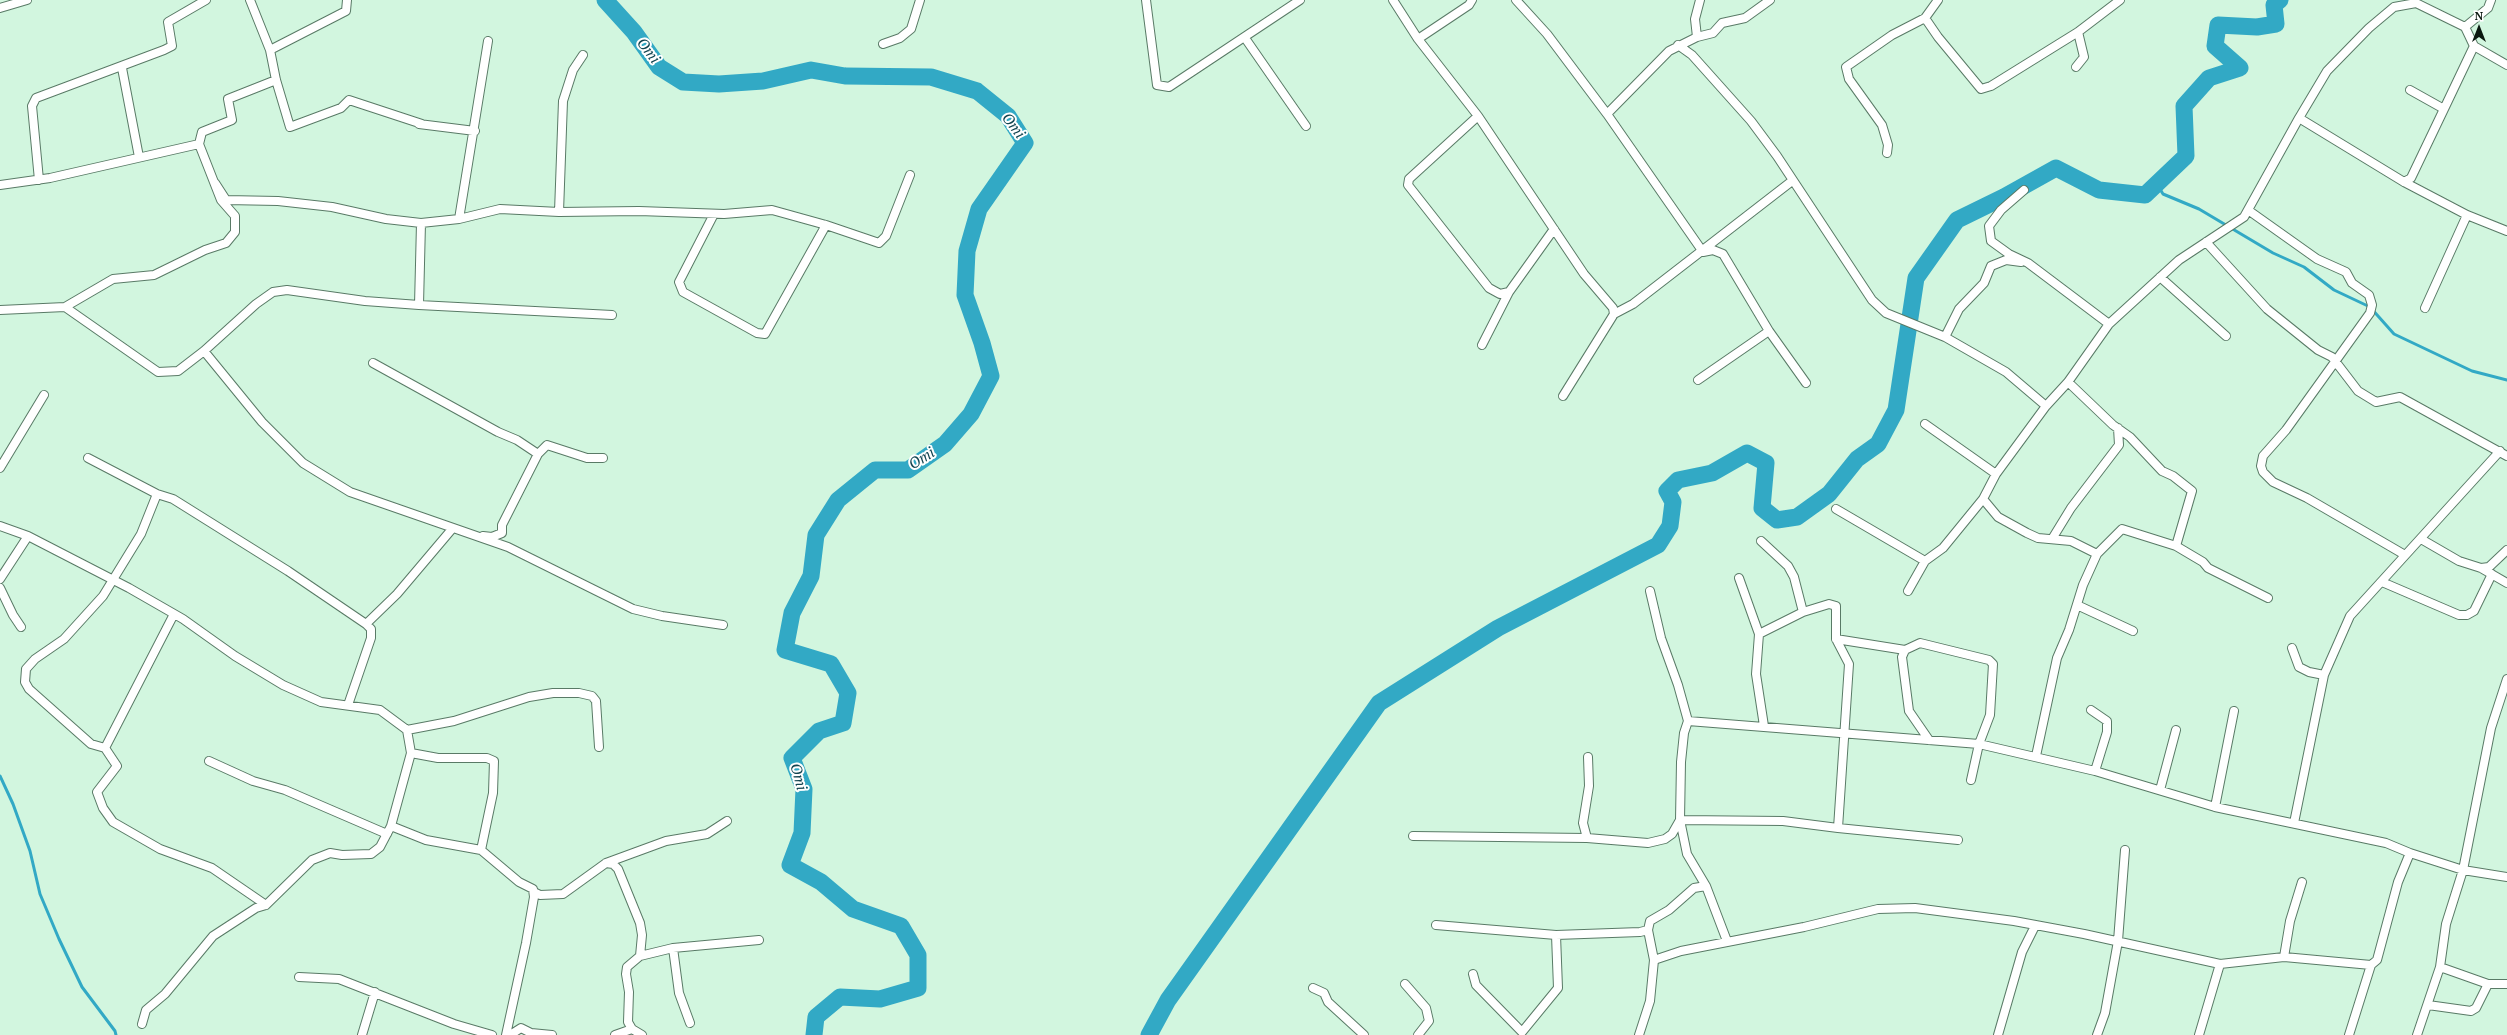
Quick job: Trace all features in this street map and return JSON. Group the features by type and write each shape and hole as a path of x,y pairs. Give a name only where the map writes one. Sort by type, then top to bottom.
{"street":[{"path":"0,8 27,0"},
{"path":"39,180 32,106 36,98 122,68 172,46 168,22 206,0"},
{"path":"250,0 270,50 276,80 290,127 341,108 349,100 420,124 474,131"},
{"path":"270,50 346,11 347,0"},
{"path":"883,44 900,38 911,28 920,0"},
{"path":"1146,0 1157,85 1169,87 1245,38 1300,0"},
{"path":"1393,0 1418,39 1478,116 1584,274 1613,308 1614,314"},
{"path":"1418,39 1469,6 1472,0"},
{"path":"1516,0 1547,34 1606,114 1703,252"},
{"path":"1697,37 1695,19 1700,0"},
{"path":"1606,114 1670,51 1678,45 1697,37 1713,33 1722,23 1745,18 1770,0"},
{"path":"1887,153 1888,145 1882,125 1848,79 1846,67 1892,35 1925,18 1938,0"},
{"path":"1925,18 1938,37 1981,89 1991,86 2078,32 2120,0"},
{"path":"2465,27 2488,8 2491,0"},
{"path":"1908,591 1925,562 1943,548 1983,499 1996,474 2046,406 2068,382 2109,324 2180,260 2244,217 2299,118 2328,71 2370,28 2394,7 2416,3 2465,27 2474,46 2507,65"},
{"path":"2076,67 2084,57 2078,32"},
{"path":"1245,38 1306,126"},
{"path":"459,220 488,41"},
{"path":"1678,45 1692,55 1751,121 1778,156 1792,181 1872,300 1886,313 1945,337 2006,372 2046,406"},
{"path":"2404,182 2411,178 2474,46"},
{"path":"559,212 564,101 573,70 582,55"},
{"path":"122,68 139,157"},
{"path":"0,310 65,307 113,279 154,275 205,250 226,243 235,232 235,216 221,200 199,144 202,132 232,120 228,99 276,80"},
{"path":"2410,90 2444,109"},
{"path":"1478,116 1409,179 1408,185 1490,288 1500,294 1510,292"},
{"path":"2299,118 2404,182 2467,215 2507,231"},
{"path":"0,185 39,180 199,144"},
{"path":"215,183 226,200 278,201 332,207 386,219 421,223 459,220 500,209 559,212 639,211 714,214 772,210 826,224 879,243 886,236 910,175"},
{"path":"1563,396 1614,314 1633,304 1703,252 1792,181"},
{"path":"2024,190 2001,210 1989,226 1991,241 2009,254 2028,263 2109,324"},
{"path":"2248,210 2317,259 2346,272 2352,283 2370,295 2371,309 2336,361 2286,430 2263,456 2261,466 2263,472 2273,482 2307,498 2405,555"},
{"path":"714,214 679,282 683,292 757,333 765,334 826,224"},
{"path":"2424,308 2467,215"},
{"path":"419,305 421,223"},
{"path":"1482,345 1510,292 1554,228"},
{"path":"2206,242 2267,309 2318,350 2336,361 2358,391 2376,402 2400,397 2507,456"},
{"path":"1703,252 1713,250 1723,254 1769,331 1806,383"},
{"path":"1945,337 1959,309 1984,284 1991,266 2006,260 2028,263"},
{"path":"2160,277 2226,336"},
{"path":"65,307 158,372 178,370 204,351 273,292 287,290 365,301 612,315"},
{"path":"1698,380 1769,331"},
{"path":"204,351 262,422 303,463 350,492 468,535 508,547 633,609 662,616 723,625"},
{"path":"373,363 498,432 517,440 538,454"},
{"path":"2068,382 2118,428 2130,437 2162,471 2173,476 2192,491 2176,546"},
{"path":"0,468 44,395"},
{"path":"1925,424 1996,474"},
{"path":"2052,539 2070,508 2119,445 2118,428"},
{"path":"468,535 492,537 502,533 502,525 538,454 547,445 587,458 603,458"},
{"path":"2294,823 2324,675 2350,616 2500,451"},
{"path":"88,458 158,494 172,499 274,562 366,624 371,629 371,638 348,705"},
{"path":"158,494 141,534 103,596 64,639 35,659 26,669 25,682 29,689 91,744 105,748 117,766 97,792 103,808 113,822 160,849 212,868 266,905"},
{"path":"1983,499 1998,516 2027,533 2038,538 2071,540 2097,554"},
{"path":"1836,509 1925,562"},
{"path":"0,526 28,536 113,579 174,614 235,656 283,685 322,702 380,710 407,730 411,753 391,826 380,847 371,854 342,855 330,853 312,860 266,905 256,908 212,936 165,994 146,1010 142,1024"},
{"path":"366,624 397,594 452,529"},
{"path":"2036,756 2057,658 2077,605 2097,554 2122,529 2176,546 2203,562 2208,568 2268,598"},
{"path":"0,579 28,536"},
{"path":"2421,539 2459,561 2481,568 2507,583"},
{"path":"1761,541 1788,566 1794,577 1804,612"},
{"path":"2481,568 2489,567 2507,550"},
{"path":"2382,582 2459,614 2466,615 2474,611 2492,574"},
{"path":"1739,578 1759,634 1756,674 1764,726"},
{"path":"0,588 12,615 21,627"},
{"path":"1650,591 1661,638 1678,685 1688,722 1684,733 1681,762 1680,820 1687,854 1706,886 1727,941"},
{"path":"1759,634 1804,612 1829,604 1836,606 1836,639 1849,664 1838,828"},
{"path":"2077,605 2133,631"},
{"path":"105,748 174,614"},
{"path":"1836,639 1905,650 1920,643 1989,660 1993,664 1990,715 1979,744 1971,780"},
{"path":"2292,648 2299,667 2309,672 2324,675"},
{"path":"1905,650 1902,657 1909,711 1929,740"},
{"path":"2417,1035 2440,967 2446,924 2463,870 2491,728 2507,679"},
{"path":"407,730 454,721 529,698 553,694 579,693 592,696 596,701 599,747"},
{"path":"2090,710 2108,722 2108,732 2095,771"},
{"path":"2215,807 2234,711"},
{"path":"1688,722 1764,726 1845,734 1979,744 2036,756 2095,771 2215,807 2386,844 2463,870 2507,877"},
{"path":"2160,790 2176,730"},
{"path":"411,753 438,758 487,758 494,761 493,793 481,850"},
{"path":"1587,838 1583,823 1589,786 1588,757"},
{"path":"209,761 253,781 285,790 387,834"},
{"path":"1680,820 1783,821 1958,840"},
{"path":"1413,836 1587,838 1648,843 1665,839 1672,834 1680,820"},
{"path":"391,826 426,840 481,850 534,892 540,895 563,894 606,862 666,841 707,834 727,821"},
{"path":"2096,1035 2105,1013 2118,941 2125,850"},
{"path":"2349,1035 2371,965 2377,960 2398,882 2410,853"},
{"path":"606,862 613,864 618,869 640,923 642,935 640,956"},
{"path":"2284,957 2290,920 2302,882"},
{"path":"1643,1033 1650,1001 1654,960 1648,930 1650,922 1669,910 1694,888 1706,886"},
{"path":"506,1035 526,943 534,892"},
{"path":"1654,960 1681,950 1804,927 1878,909 1915,908 2034,926 2118,941 2220,964 2284,957 2371,965"},
{"path":"1436,925 1556,935 1640,932 1648,930"},
{"path":"1998,1035 2022,952 2034,926"},
{"path":"1473,974 1476,985 1522,1032 1558,988 1556,935"},
{"path":"642,1035 632,1029 628,1022 629,992 626,974 627,967 640,956 673,948 759,940"},
{"path":"673,948 679,993 690,1023"},
{"path":"2199,1035 2220,964"},
{"path":"2440,967 2488,984 2507,984"},
{"path":"299,977 339,979 454,1024 492,1035"},
{"path":"1405,984 1426,1008 1429,1021 1418,1035"},
{"path":"2428,1005 2471,1011 2476,1008 2488,984"},
{"path":"1313,988 1324,993 1328,1002 1364,1035"},
{"path":"362,1035 375,992"},
{"path":"510,1035 521,1028 531,1033 552,1035"},
{"path":"615,1035 632,1029"},
{"path":"1522,1035 1523,1033 1526,1035"}],"waterway":[{"name":"Omi","path":"605,0 634,32 659,67 683,82 719,84 763,81 811,70 845,76 931,77 977,91 1008,116 1025,143 979,209 967,251 965,295 982,343 991,376 971,414 945,444 908,470 875,470 838,500 816,535 811,576 792,613 785,650 831,664 848,693 843,723 819,731 792,758 804,789 802,833 790,865 821,882 853,909 901,926 918,955 918,988 880,999 840,997 816,1017 814,1035"},
{"path":"1149,1035 1168,1000 1379,703 1498,628 1658,545 1670,526 1673,502 1667,491 1678,480 1712,473 1747,453 1766,463 1762,508 1777,520 1797,517 1829,494 1857,459 1878,444 1896,410 1916,278 1957,220 2004,197 2056,168 2099,190 2145,195 2186,156 2184,106 2209,78 2240,68 2215,46 2218,25 2257,27 2276,24 2274,5 2280,0"},
{"path":"2157,184 2163,194 2199,209 2273,253 2304,267 2334,290 2370,307 2394,334 2472,371 2507,380"},
{"path":"0,776 13,804 30,851 40,894 59,939 82,987 115,1031 116,1035"}]}
